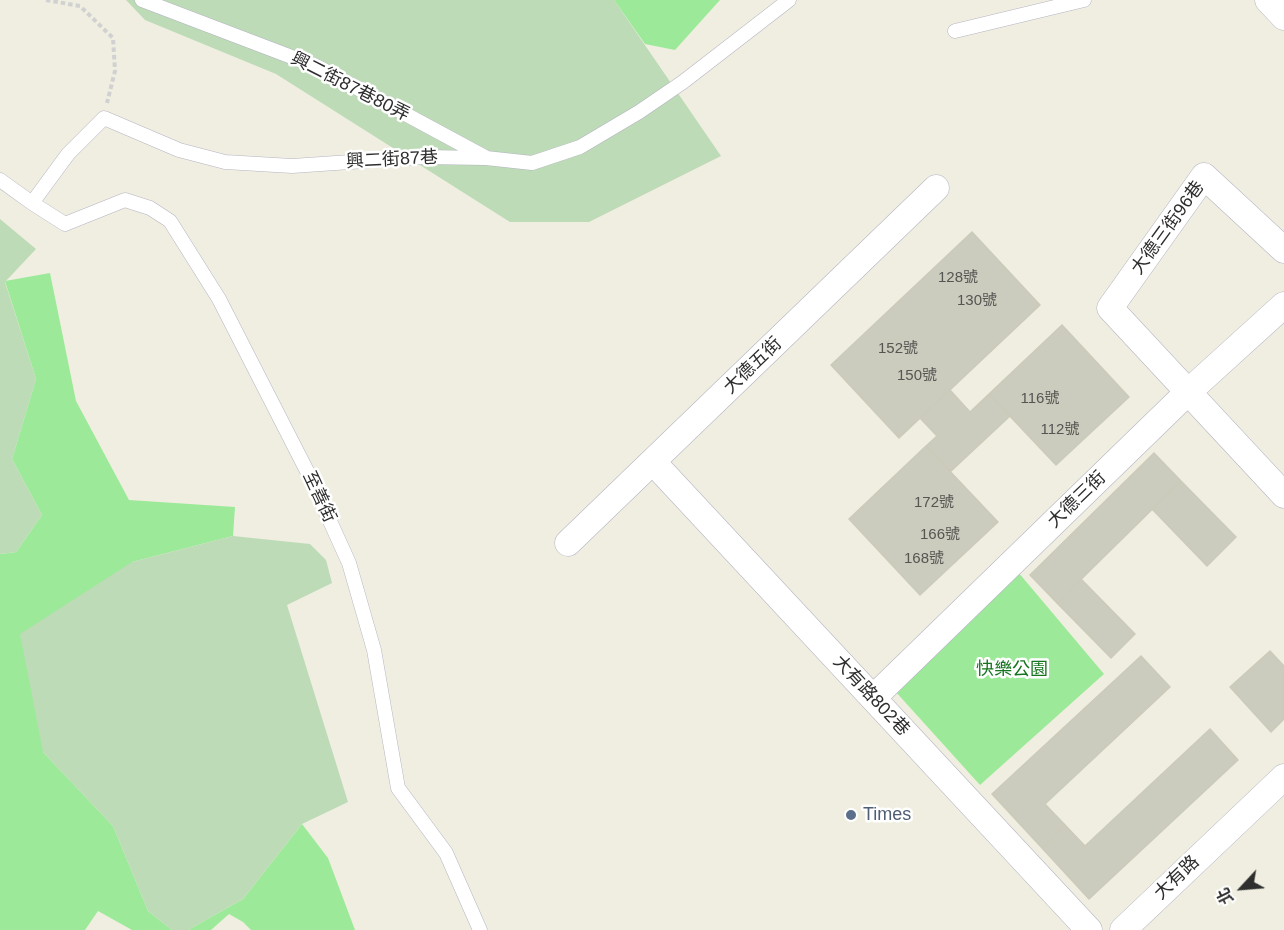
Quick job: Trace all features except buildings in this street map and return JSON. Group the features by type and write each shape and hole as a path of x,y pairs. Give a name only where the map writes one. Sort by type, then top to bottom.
{"street":[{"path":"1268,0 1284,17"},
{"name":"大德三街96巷","path":"1187,393 1110,308 1204,176 1284,250"},
{"name":"大德五街","path":"568,543 936,188"},
{"name":"大德三街","path":"873,698 1187,393 1281,315"},
{"path":"1187,393 1284,495"},
{"name":"大有路802巷","path":"653,462 1089,930"},
{"name":"大有路","path":"1123,930 1284,777"}],"lane":[{"name":"興二街87巷80弄","path":"142,0 318,66 486,158"},
{"name":"興二街87巷","path":"104,118 179,150 225,162 292,166 423,157 486,158 532,163 580,147 683,82 789,0"},
{"path":"955,31 1084,0"},
{"path":"0,180 32,203 68,154 104,118"},
{"name":"至善街","path":"32,203 65,224 125,200 150,208 170,221 219,299 309,475 349,563 374,650 398,788 446,853 480,930"}],"path":[{"path":"46,0 80,6 113,38 115,71 104,118"}],"green space":[{"path":"126,0 614,0 721,156 589,222 510,222 276,74 145,20"},
{"path":"614,0 720,0 675,50 645,44"},
{"path":"0,219 36,249 5,282 36,379 12,459 42,515 16,552 0,554"},
{"path":"50,273 76,401 129,500 235,507 233,536 132,562 43,752 113,826 148,911 172,930 132,930 98,911 85,930 0,930 0,554 16,552 42,515 12,459 36,379 5,281"},
{"path":"233,536 310,544 326,560 332,583 287,605 348,802 302,824 243,899 188,930 172,930 148,911 113,826 43,752 20,634 132,562"},
{"name":"快樂公園","path":"1018,572 1104,674 980,785 895,691"},
{"path":"302,824 328,858 355,930 251,930 229,914 211,930 188,930 243,899"}],"place":[{"name":"Times","path":"851,815"}]}
